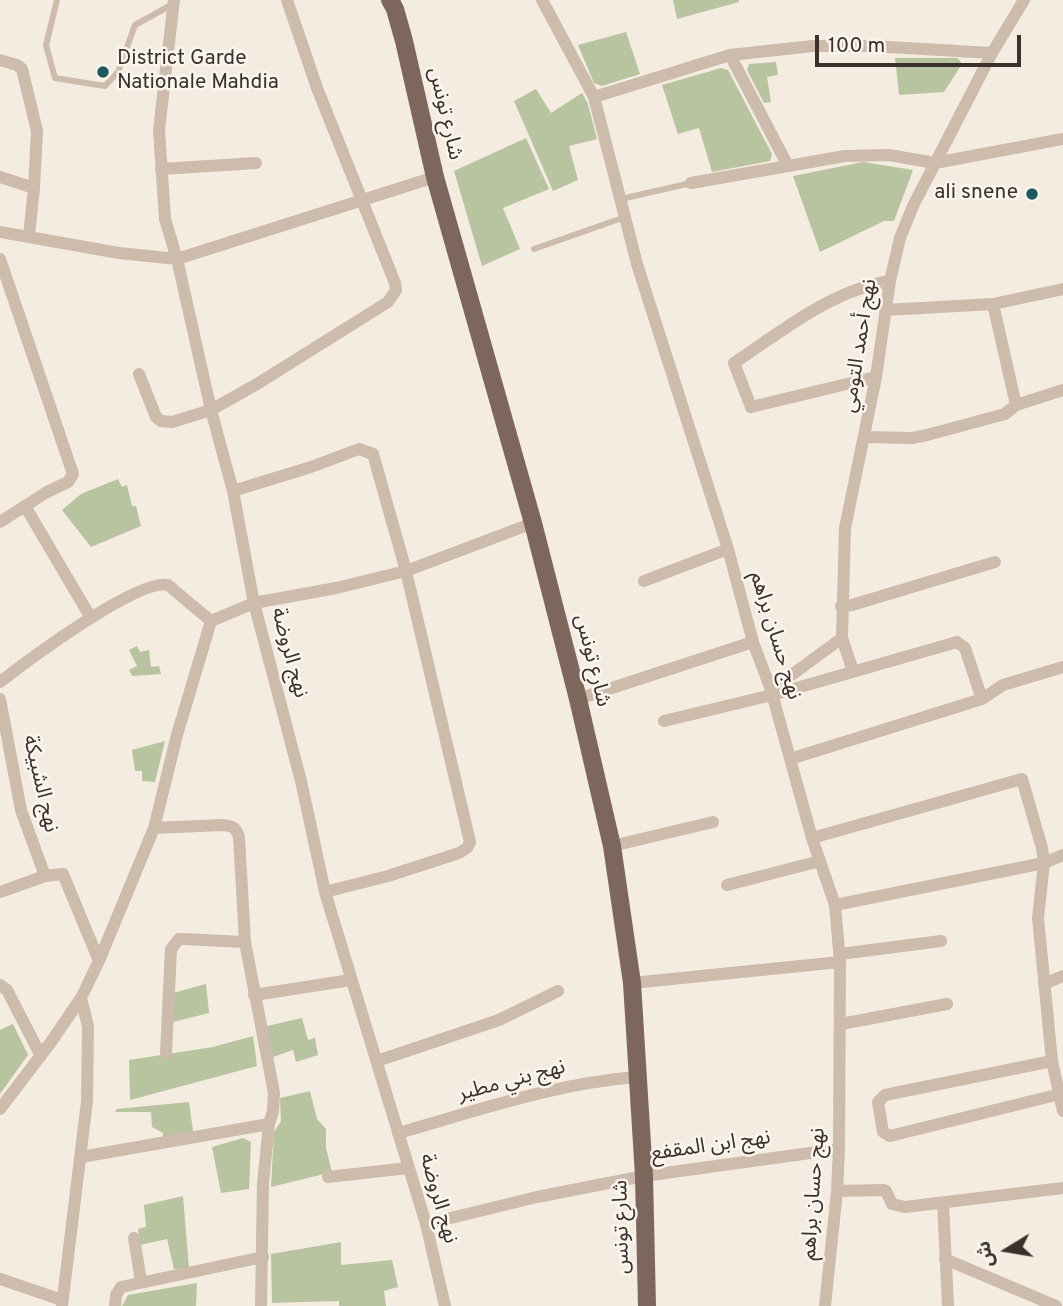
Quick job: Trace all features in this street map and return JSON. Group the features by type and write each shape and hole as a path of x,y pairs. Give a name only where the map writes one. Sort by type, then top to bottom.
{"main road":[{"path":"392,0 403,0"},
{"name":"شارع تونس","path":"392,0 435,177 533,523 612,846 632,983 645,1177 647,1306"},
{"name":"شارع تونس","path":"404,41 408,0"}],"street":[{"path":"139,374 156,417 161,421 172,422 211,410 393,298 395,283 317,88 287,0"},
{"name":"نهج حسان براهم","path":"542,0 594,97 636,264 728,549 753,642 835,905 840,958 839,1149 824,1306"},
{"name":"نهج أحمد التومي","path":"853,671 842,638 845,528 865,437 890,281 900,238 913,206 992,53 1024,0"},
{"name":"نهج الروضة","path":"173,2 159,130 165,219 233,491 254,603 298,769 325,892 426,1224 445,1306"},
{"path":"594,97 730,55 813,46 871,46 992,53"},
{"path":"730,55 788,166"},
{"path":"0,60 22,69 37,131 29,236"},
{"path":"691,183 845,156 889,155 935,163 1063,139"},
{"path":"161,169 256,163"},
{"path":"0,177 34,188"},
{"path":"0,232 119,253 177,259 435,177"},
{"path":"0,259 72,474 68,482 0,522"},
{"path":"876,377 751,407 734,363 814,309 870,284 890,281"},
{"path":"886,310 993,304 1063,289"},
{"path":"993,304 1016,405"},
{"path":"865,437 912,438 927,435 1004,414 1016,405 1063,390"},
{"path":"233,491 312,467 359,449 373,454 406,571 470,842 467,848 459,853 388,876 325,892"},
{"path":"25,506 91,618"},
{"path":"211,621 254,603 336,588 406,571 533,523"},
{"path":"644,581 728,549"},
{"path":"841,606 995,562"},
{"path":"0,682 91,618 139,591 163,584 171,587 211,621"},
{"path":"0,1109 81,998 99,961 154,828 177,735 211,621"},
{"path":"771,693 842,638"},
{"path":"578,699 753,642"},
{"path":"664,722 959,642 965,648 982,699"},
{"path":"790,759 982,699 1003,685 1063,667"},
{"name":"نهج الشبيكة","path":"0,699 21,810 45,876"},
{"path":"812,838 1022,779 1044,863 1038,918 1052,1061 1063,1111"},
{"path":"612,846 713,822"},
{"path":"154,828 231,825 239,836 245,942 274,1093 263,1183 261,1306"},
{"path":"835,905 1044,863 1063,855"},
{"path":"727,885 820,861"},
{"path":"0,892 45,876 60,873 66,877 99,961"},
{"path":"166,1053 171,949 179,939 245,942"},
{"path":"632,983 840,958 941,941"},
{"path":"1044,984 1063,976"},
{"path":"254,995 351,979"},
{"path":"0,985 7,990 41,1056"},
{"path":"377,1061 499,1020 558,991"},
{"path":"0,1279 62,1303 87,1101 88,1026 81,998"},
{"path":"841,1024 947,1004"},
{"path":"1052,1061 885,1095 878,1102 883,1132 890,1136 1060,1089"},
{"name":"نهج بني مطير","path":"398,1133 572,1086 606,1079 637,1077"},
{"path":"81,1157 269,1124"},
{"name":"نهج ابن المقفع","path":"426,1224 537,1197 645,1177 839,1149"},
{"path":"328,1178 408,1168"},
{"path":"837,1191 886,1191 892,1204 905,1207 1063,1188"},
{"path":"943,1203 948,1306"},
{"path":"134,1238 141,1281"},
{"path":"115,1306 116,1295 121,1287 262,1257"},
{"path":"945,1259 1056,1306"}],"lane":[{"path":"57,0 46,45 55,78 105,86 118,72 135,25 173,2"},
{"path":"621,199 685,182 691,183"},
{"path":"534,249 625,216"}],"green space":[{"path":"673,0 739,0 739,2 677,19"},
{"path":"626,32 640,74 602,86 594,83 578,45"},
{"path":"895,58 957,58 961,62 944,92 899,95"},
{"path":"776,62 778,75 767,77 771,102 764,103 747,70 749,64"},
{"path":"721,68 728,70 772,154 770,161 712,172 699,128 678,134 662,85"},
{"path":"536,89 551,113 582,93 588,104 597,139 569,146 578,180 553,191 514,101"},
{"path":"526,138 549,189 503,208 520,249 482,266 454,171"},
{"path":"863,162 913,170 894,221 884,221 820,252 793,176"},
{"path":"118,479 122,487 127,485 141,526 91,547 62,510 81,494"},
{"path":"137,646 140,652 149,650 151,667 159,666 161,674 132,676 129,670 137,666 129,650"},
{"path":"165,741 155,782 142,781 142,771 135,771 132,750"},
{"path":"206,984 209,1013 173,1022 173,993"},
{"path":"302,1018 308,1040 315,1038 318,1055 296,1062 293,1050 273,1057 263,1027"},
{"path":"13,1024 28,1055 0,1094 0,1030"},
{"path":"253,1036 257,1066 130,1100 129,1060 213,1047"},
{"path":"310,1091 317,1119 326,1129 326,1148 332,1172 271,1187 274,1132 281,1121 280,1098"},
{"path":"189,1102 193,1131 163,1140 163,1133 152,1127 151,1112 115,1112 117,1109"},
{"path":"243,1138 251,1142 249,1189 221,1193 212,1147"},
{"path":"183,1196 189,1268 174,1269 167,1239 140,1245 138,1229 146,1227 144,1205"},
{"path":"341,1242 341,1265 392,1260 398,1287 384,1291 386,1306 339,1306 339,1301 272,1303 271,1254"},
{"path":"197,1283 196,1306 122,1306 128,1295"}],"place":[{"name":"District Garde Nationale Mahdia","path":"103,72"},
{"name":"ali snene","path":"1032,194"}]}
